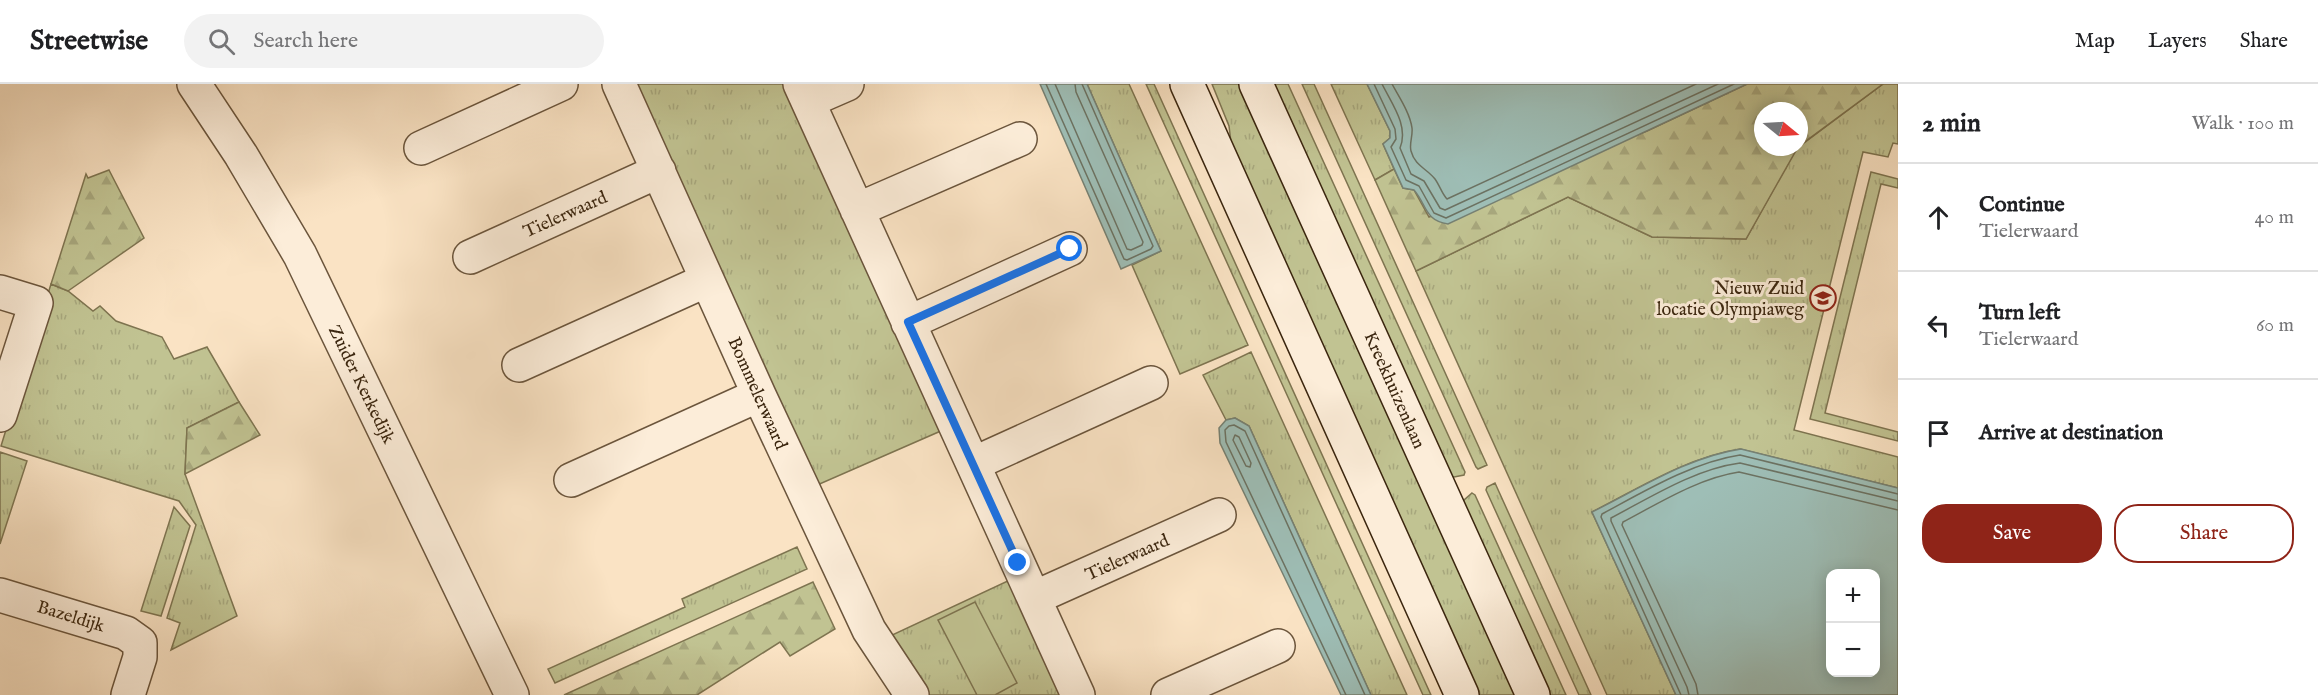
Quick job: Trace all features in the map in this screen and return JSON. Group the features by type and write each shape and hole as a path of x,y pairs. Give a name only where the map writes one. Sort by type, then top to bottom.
{"street":[{"name":"Zuider Kerkedijk","path":"194,84 241,155 300,255 512,695"},
{"path":"421,148 561,84"},
{"name":"Bommelerwaard","path":"619,84 759,395 869,630 912,695"},
{"path":"847,84 804,93 1078,695"},
{"path":"1187,84 1462,695"},
{"name":"Kreekhuizenlaan","path":"1256,84 1533,695"},
{"path":"857,210 1020,139"},
{"name":"Tielerwaard","path":"471,257 659,171"},
{"path":"908,322 1070,249"},
{"path":"519,365 707,280"},
{"path":"0,292 36,303 0,415"},
{"path":"973,464 1151,383"},
{"path":"571,480 759,395"},
{"name":"Tielerwaard","path":"1034,598 1219,515"},
{"name":"Bazeldijk","path":"0,595 126,633 140,643 140,657 128,695"},
{"path":"1168,695 1278,646"}],"green space":[{"path":"633,84 787,84 943,430 815,486"},
{"path":"1087,84 1129,84 1248,345 1180,374 1132,265 1161,251"},
{"path":"1146,84 1154,84 1431,695 1423,695"},
{"path":"1212,84 1247,84 1524,695 1472,695 1234,167 1229,126"},
{"path":"1269,84 1288,84 1465,472 1464,475 1447,476"},
{"path":"1302,84 1314,84 1487,465 1478,469 1476,467"},
{"path":"1331,84 1367,84 1390,131 1390,138 1383,144 1394,169 1375,180"},
{"path":"1747,84 1883,84 1808,139 1808,102 1754,102 1754,156 1793,156 1746,239 1652,237 1568,197 1416,271 1375,180 1394,169 1403,188 1414,190 1429,217 1647,131"},
{"path":"1883,84 1898,84 1898,144 1893,143 1888,157 1863,152 1794,430 1898,457 1898,488 1740,449 1683,466 1592,512 1676,695 1607,695 1416,271 1568,197 1652,237 1746,239 1792,156 1808,156 1808,140"},
{"path":"109,170 144,238 68,291 51,284 86,174 88,178"},
{"path":"1871,172 1898,179 1898,188 1881,184 1825,413 1898,432 1898,441 1810,419"},
{"path":"51,284 68,291 93,311 100,306 116,321 162,337 174,359 207,347 239,402 187,428 185,474 237,616 171,650 180,623 167,618 196,525 179,501 1,446"},
{"path":"1251,352 1407,695 1371,695 1249,426 1235,418 1226,420 1203,375"},
{"path":"239,402 260,435 185,474 187,428"},
{"path":"0,452 27,461 0,544"},
{"path":"1495,483 1591,695 1579,695 1486,490"},
{"path":"1472,493 1475,495 1566,695 1542,695 1460,506"},
{"path":"174,507 190,526 161,616 141,611"},
{"path":"797,547 807,569 555,683 548,669 685,607 682,599"},
{"path":"1012,579 1065,695 928,695 890,636"},
{"path":"813,582 835,629 790,656 780,642 697,695 564,695"},
{"path":"975,602 1017,683 995,695 977,695 938,620"}],"water":[{"path":"1040,84 1087,84 1161,251 1121,269"},
{"path":"1367,84 1747,84 1448,224 1430,215 1414,190 1403,188 1383,144 1390,138 1390,131"},
{"path":"1235,418 1249,426 1371,695 1341,695 1220,443 1219,428 1226,420"},
{"path":"1741,449 1898,488 1898,695 1676,695 1592,512 1664,475 1702,459"}],"place":[{"name":"Nieuw Zuid locatie Olympiaweg","path":"1823,298"}],"route":[{"path":"1018,563 908,322 1070,249"}]}
